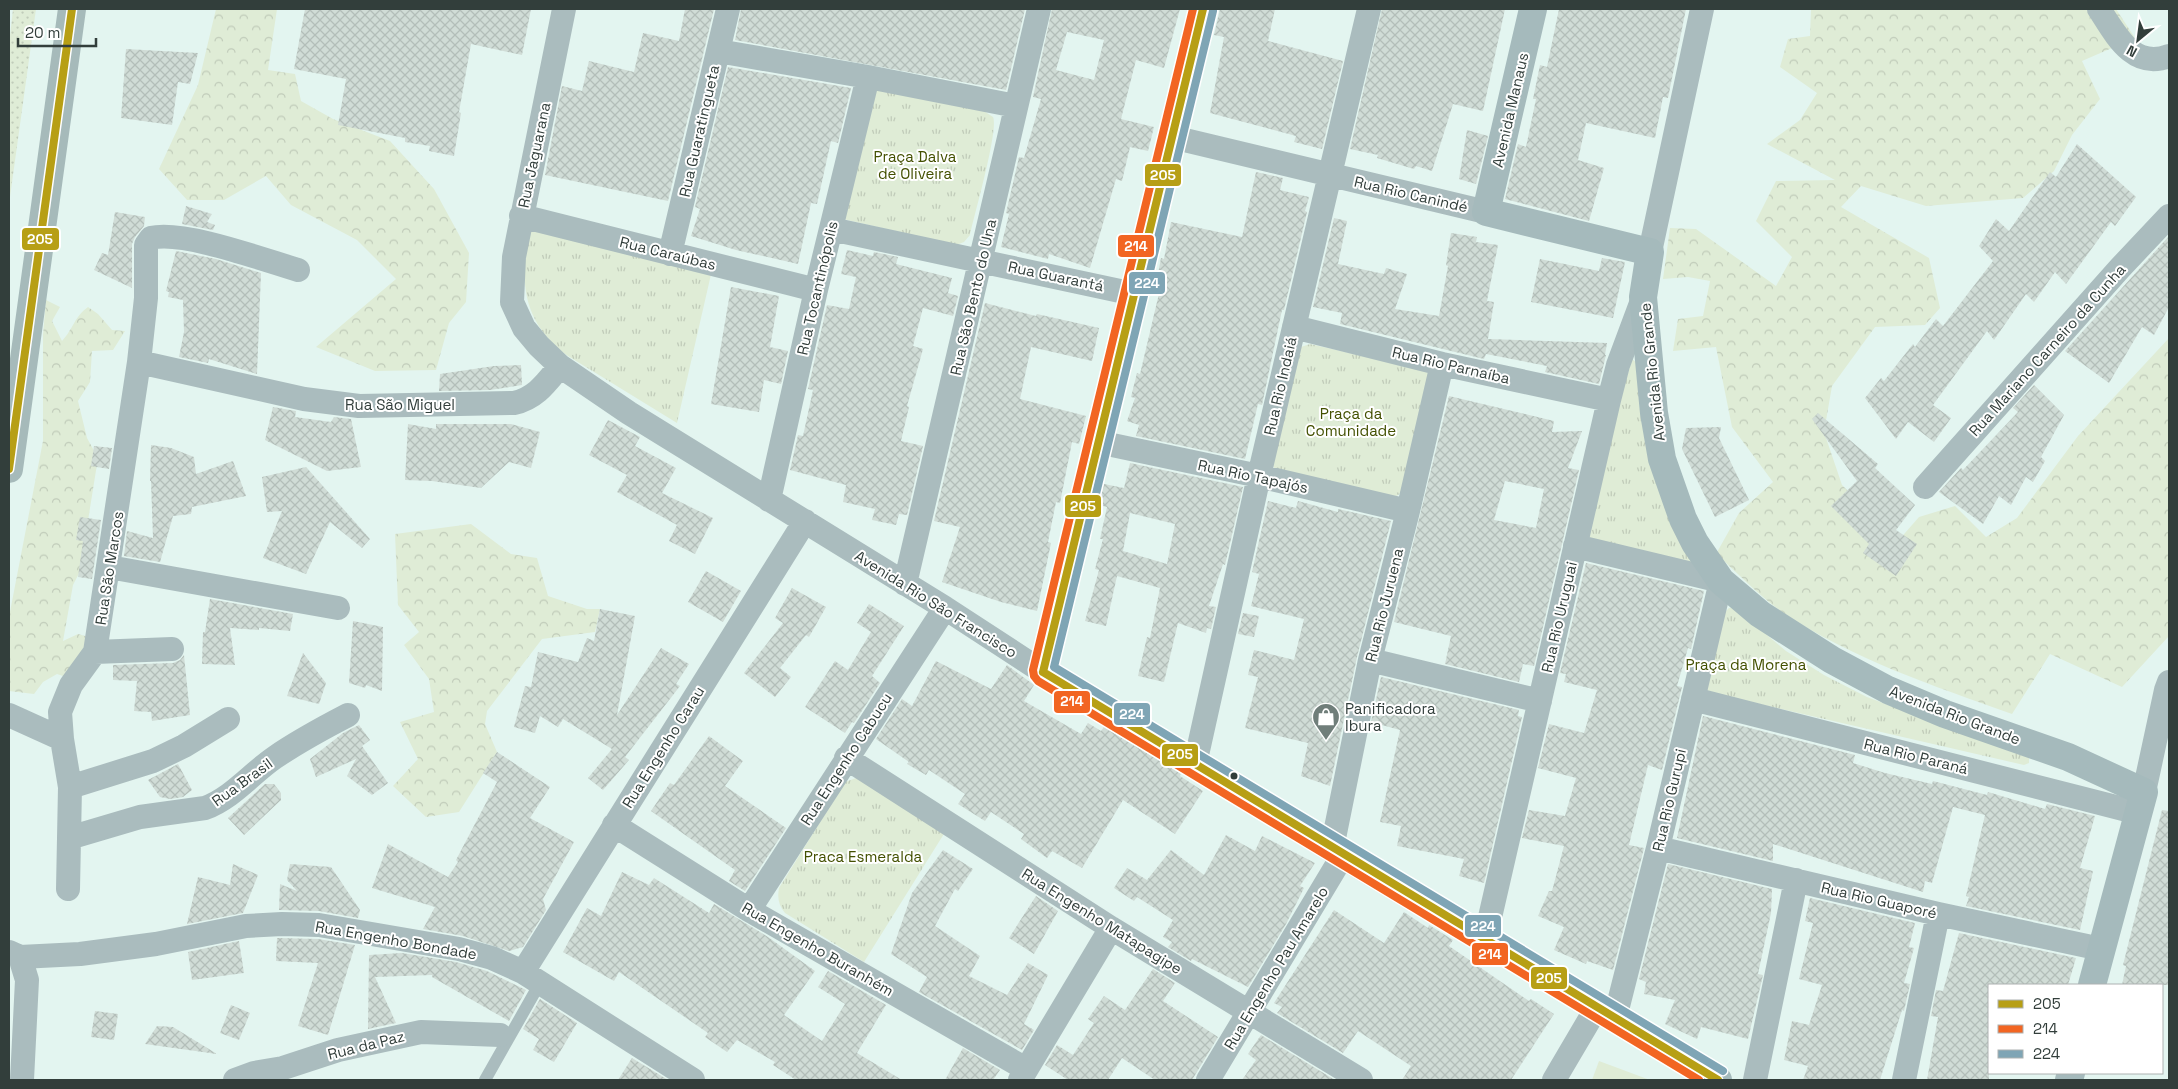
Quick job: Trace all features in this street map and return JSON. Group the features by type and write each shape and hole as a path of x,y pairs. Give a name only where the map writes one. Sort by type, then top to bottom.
{"highway":[{"path":"9,468 72,9"}],"main road":[{"path":"1043,672 1202,9"},
{"name":"Avenida Manaus","path":"1486,212 1533,9"},
{"name":"Rua Rio Canindé","path":"1486,212 1650,252"},
{"name":"Avenida Rio Grande","path":"1650,252 1643,297 1654,413 1662,459 1683,519 1695,543 1721,581 1768,619 1832,660 1888,690 1945,714 2068,757 2142,802"},
{"name":"Avenida Rio São Francisco","path":"1043,672 1337,852 1486,939 1718,1080"},
{"path":"2092,984 2142,802"}],"street":[{"name":"Rua Jaguarana","path":"512,302 514,257 521,216 564,9"},
{"name":"Rua Guaratingueta","path":"670,254 728,9"},
{"name":"Rua São Bento do Una","path":"906,584 982,260 1038,9"},
{"name":"Rua Rio Indaiá","path":"1194,764 1259,476 1369,9"},
{"name":"Avenida Rio Grande","path":"1650,252 1702,9"},
{"path":"2099,9 2125,46 2135,54 2146,59 2169,56"},
{"path":"718,51 868,77 1016,106"},
{"name":"Rua Tocantinópolis","path":"769,500 816,290 868,77"},
{"name":"Rua Rio Canindé","path":"1172,137 1486,212"},
{"name":"Rua Caraúbas","path":"521,216 816,290"},
{"name":"Rua Mariano Carneiro da Cunha","path":"1925,486 2169,216"},
{"name":"Rua Guarantá","path":"831,229 1134,294"},
{"name":"Rua São Marcos","path":"68,889 70,787 62,739 60,712 64,698 71,685 95,652 139,362 146,298 146,245 150,238 167,237 216,246 298,270"},
{"name":"Rua Rio Uruguai","path":"1486,939 1609,400 1618,365 1643,297"},
{"name":"Avenida Rio São Francisco","path":"512,302 524,328 560,366 629,413 945,608 1043,672"},
{"name":"Rua Rio Parnaíba","path":"1294,327 1442,364 1609,400"},
{"name":"Rua São Miguel","path":"139,362 304,398 359,406 514,403 528,399 540,391 560,366"},
{"name":"Rua Rio Juruena","path":"1337,852 1370,660 1408,511 1442,364"},
{"name":"Rua Rio Tapajós","path":"1098,442 1259,476 1408,511"},
{"name":"Rua Engenho Carau","path":"531,978 614,825 805,522"},
{"path":"1575,546 1721,581"},
{"path":"109,567 338,608"},
{"name":"Rua Rio Gurupi","path":"1554,1080 1606,1012 1658,848 1721,581"},
{"name":"Rua Engenho Cabucu","path":"749,910 945,608"},
{"path":"95,652 172,649"},
{"path":"1370,660 1540,701"},
{"path":"2142,802 2168,688"},
{"name":"Rua Rio Paraná","path":"1692,699 2142,802"},
{"path":"9,715 62,739"},
{"name":"Rua Brasil","path":"69,838 140,817 205,808 225,798 273,759 348,715"},
{"path":"70,787 153,761 184,746 228,719"},
{"name":"Rua Engenho Matapagipe","path":"846,758 1111,928 1361,1080"},
{"name":"Rua Engenho Buranhém","path":"614,825 749,910 1023,1075"},
{"name":"Rua Rio Guaporé","path":"1658,848 1938,914 2101,949"},
{"name":"Rua Engenho Pau Amarelo","path":"1208,1080 1250,1012 1337,852"},
{"path":"1755,1080 1796,880"},
{"path":"1904,1080 1938,914"},
{"name":"Rua Engenho Bondade","path":"14,954 80,954 123,950 246,926 310,925 349,929 459,949 492,958 531,978 692,1080"},
{"path":"1023,1075 1111,928"},
{"path":"14,954 27,980 22,1080"},
{"name":"Rua da Paz","path":"235,1080 254,1073 283,1068 338,1050 421,1032 500,1034"}],"lane":[{"path":"485,1080 531,978"}],"green space":[{"path":"13,9 36,9 9,204 9,45"},
{"path":"216,9 277,9 268,70 295,74 301,101 333,119 390,141 434,189 469,253 466,302 449,323 436,370 375,371 316,347 396,279 357,240 291,205 266,176 224,200 187,200 159,169 198,85"},
{"path":"1811,9 2116,9 2135,38 2082,61 2100,99 2072,135 2054,171 2023,198 1926,206 1861,186 1841,207 1929,258 1940,308 1925,325 1875,327 1832,386 1824,432 1842,485 1898,541 1919,517 1955,506 1986,537 2017,518 2078,436 2169,338 2169,636 2122,687 2050,654 2012,714 1894,670 1836,644 1773,606 1716,554 1739,513 1773,482 1732,427 1716,347 1673,351 1678,319 1703,316 1710,281 1688,277 1663,279 1670,228 1696,229 1776,286 1792,257 1756,221 1776,181 1835,180 1767,144 1800,120 1817,93 1780,67 1788,39 1810,36"},
{"name":"Praça Dalva de Oliveira","path":"873,85 981,109 993,117 994,125 985,173 970,235 964,242 956,245 843,219"},
{"path":"534,227 712,270 677,423 568,356 545,335 531,311 525,284 526,252 529,236"},
{"path":"46,300 60,307 52,321 62,341 83,311 88,307 98,314 112,330 125,331 113,350 92,351 90,382 78,401 87,438 98,458 86,533 90,552 73,585 63,641 78,634 99,640 69,678 57,674 43,682 34,694 9,691 9,617 43,441 43,335"},
{"name":"Praça da Comunidade","path":"1310,344 1425,370 1431,376 1404,491 1395,497 1275,469 1273,466 1301,347"},
{"path":"1632,359 1636,362 1640,410 1703,564 1591,545 1588,535 1608,443"},
{"path":"471,524 511,554 537,558 548,596 587,609 600,609 595,632 542,639 487,711 485,724 497,752 459,812 426,817 393,786 418,759 400,722 434,712 429,679 404,645 419,632 398,605 395,534"},
{"name":"Praça da Morena","path":"1734,607 1786,651 1824,675 1867,697 2029,757 2029,763 2024,765 1708,692 1705,690 1725,612 1729,608"},
{"name":"Praca Esmeralda","path":"859,777 947,829 864,962 785,913 781,908 778,898 779,888 845,782"},
{"path":"1599,1061 1650,1080 1592,1080"}],"building":[{"path":"305,9 531,9 522,55 471,44 459,112 461,113 454,156 429,151 430,146 405,142 405,138 338,125 346,79 294,69"},
{"path":"685,9 714,9 668,201 545,175 562,86 582,91 589,61 634,72 643,33 679,41"},
{"path":"741,9 1025,9 1006,90 735,40"},
{"path":"1052,9 1180,9 1164,68 1136,60 1121,119 1154,127 1148,151 1130,147 1122,181 1116,179 1090,268 1049,254 1048,259 1001,247 1009,214 1006,213 1019,157 1024,158 1041,99 1033,97","holes":["1067,32 1104,40 1094,80 1056,70"]},
{"path":"1220,9 1275,9 1268,41 1343,61 1322,149 1294,142 1296,136 1210,113 1224,37 1214,35"},
{"path":"1382,9 1505,9 1483,111 1453,104 1432,171 1416,166 1414,169 1377,158 1378,155 1350,149"},
{"path":"1559,9 1686,9 1668,98 1663,97 1655,138 1586,123 1578,160 1604,168 1589,221 1505,199 1518,144 1526,147 1536,99 1533,99 1540,65 1547,67"},
{"path":"126,49 198,53 190,84 178,82 172,125 121,118"},
{"path":"728,67 851,88 838,143 831,141 817,204 811,203 798,264 736,250 691,236 700,209 695,207"},
{"path":"1467,130 1488,136 1476,184 1459,179"},
{"path":"2077,144 2136,197 2115,226 2111,222 2066,284 2055,272 2034,302 2026,294 1994,340 1987,331 1933,405 1951,418 1934,442 1908,422 1896,439 1865,398 1881,378 1884,381 1913,344 1915,347 1936,319 1943,326 1993,261 1979,246 1996,219 2009,231 2050,172 2056,177"},
{"path":"1256,172 1283,178 1280,190 1309,197 1262,405 1258,404 1245,459 1136,436 1139,425 1127,421 1135,398 1131,397 1137,373 1140,374 1161,285 1156,284 1161,258 1164,259 1171,222 1242,237"},
{"path":"186,206 212,214 207,222 215,225 213,230 182,224"},
{"path":"115,212 145,217 144,226 132,244 132,288 94,270 102,253 108,255"},
{"path":"1334,218 1347,221 1338,264 1384,274 1386,268 1407,274 1395,309 1439,316 1448,266 1446,265 1451,233 1477,237 1476,242 1498,245 1487,301 1494,302 1488,339 1607,343 1599,384 1545,372 1547,366 1486,354 1484,359 1340,324 1342,313 1313,307"},
{"path":"2169,236 2169,307 2154,335 2142,327 2109,383 2065,351"},
{"path":"847,250 873,256 874,252 898,257 896,264 952,278 948,293 958,296 953,316 923,308 913,346 923,349 907,406 909,407 901,441 923,446 907,515 899,514 896,525 872,520 875,509 843,502 846,485 790,470 798,435 803,436 813,390 808,389 827,305 849,309 856,277 841,274"},
{"path":"176,251 216,259 261,273 257,374 209,359 208,363 179,357 184,332 183,300 168,297 169,292 166,291"},
{"path":"1602,258 1625,262 1613,318 1531,302 1540,259 1599,271"},
{"path":"731,287 779,296 770,347 788,351 781,384 764,380 759,412 711,404"},
{"path":"985,303 1036,316 1037,314 1099,328 1092,361 1031,347 1020,399 1086,416 1079,444 1072,442 1060,503 1056,502 1048,542 1051,543 1037,611 1001,602 942,582 960,527 934,521"},
{"path":"521,365 522,385 490,390 439,391 440,374 494,366"},
{"path":"2034,385 2064,415 2041,457 2045,461 2033,482 2026,477 2011,505 1999,496 1983,524 1939,492 1961,468 1963,470 2018,412 2013,408"},
{"path":"1449,396 1554,421 1552,432 1582,431 1568,468 1579,470 1534,666 1523,664 1519,682 1445,664 1451,636 1394,622","holes":["1505,481 1544,489 1536,528 1494,520"]},
{"path":"273,407 296,411 295,417 331,422 334,417 351,419 361,467 327,471 265,440"},
{"path":"1818,413 1878,464 1875,468 1915,505 1896,530 1917,544 1896,576 1863,553 1869,544 1831,506 1857,481 1812,419"},
{"path":"608,420 640,437 635,446 676,468 662,493 713,518 695,554 669,541 677,525 617,492 627,475 589,455"},
{"path":"408,424 436,429 436,424 511,424 540,432 531,468 509,462 481,488 432,481 405,480"},
{"path":"1721,427 1719,438 1749,500 1715,517 1682,449 1686,428"},
{"path":"151,445 171,448 194,457 196,474 233,461 246,496 192,507 191,514 173,516 160,562 124,556 127,531 153,538 150,481"},
{"path":"94,446 112,448 109,469 91,466"},
{"path":"1130,463 1243,487 1225,565 1223,564 1209,606 1216,607 1211,629 1207,628 1206,633 1178,623 1164,682 1138,676 1147,637 1150,638 1160,588 1117,576 1106,626 1085,621 1099,570 1095,569 1103,539 1100,539 1107,507 1099,505 1104,484 1124,488","holes":["1130,513 1175,524 1167,564 1123,551"]},
{"path":"306,467 370,539 362,548 330,522 306,574 263,558 282,511 267,512 262,477"},
{"path":"1268,501 1296,508 1298,501 1338,512 1338,509 1391,521 1357,657 1330,786 1301,776 1308,743 1245,728 1258,677 1248,675 1254,650 1294,660 1304,619 1251,606 1259,574 1252,572"},
{"path":"80,517 101,520 92,579 78,577 83,541 76,540"},
{"path":"1586,563 1704,591 1691,649 1688,648 1677,686 1682,687 1662,770 1648,765 1629,845 1644,848 1613,970 1587,961 1586,964 1554,950 1564,927 1538,916 1549,891 1552,891 1564,846 1522,838 1529,810 1565,816 1576,778 1538,768 1549,724 1584,733 1597,690 1564,682 1566,674 1560,673"},
{"path":"706,571 741,591 723,622 688,602"},
{"path":"792,588 826,607 809,637 806,635 780,668 791,677 775,697 744,673 783,623 775,618"},
{"path":"210,599 293,614 290,631 230,628 235,665 202,664 203,632 205,632"},
{"path":"869,604 904,626 872,676 880,683 854,723 852,722 845,733 805,707 835,661 848,670 871,632 857,623"},
{"path":"600,609 635,616 617,715 661,648 689,664 676,684 680,686 625,757 629,760 603,790 588,778 612,749 563,719 558,727 540,716 535,733 514,727 525,686 531,687 538,652 578,662 587,638 594,641"},
{"path":"1243,613 1259,616 1254,637 1238,634"},
{"path":"353,621 383,627 382,691 366,685 365,688 349,683"},
{"path":"303,653 326,683 319,704 287,696"},
{"path":"184,655 190,715 152,721 151,712 134,711 137,681 113,680 113,665 173,663 180,660"},
{"path":"936,661 991,689 1007,665 1034,685 1024,701 1081,734 1088,723 1101,731 1104,727 1181,774 1180,776 1203,791 1175,834 1123,800 1082,868 1052,851 1047,858 1021,839 1024,834 991,812 985,821 958,804 965,794 929,770 926,775 907,764 909,762 876,739 902,699 912,706"},
{"path":"1381,677 1519,710 1518,716 1522,717 1484,883 1459,876 1464,859 1397,846 1401,826 1380,822 1400,730 1371,722"},
{"path":"1703,716 1855,755 1853,763 1885,773 1932,784 1933,781 1987,795 1988,792 2045,809 2047,804 2095,816 2080,868 2093,871 2080,930 1966,906 1969,897 1966,896 1985,815 1953,807 1932,883 1925,881 1923,892 1773,844 1773,861 1677,838"},
{"path":"359,725 370,740 362,746 388,783 372,795 347,776 356,759 316,777 310,759 343,733"},
{"path":"709,736 743,761 725,786 786,828 745,891 729,881 735,870 651,811 670,783 674,785"},
{"path":"497,752 550,787 530,818 574,842 543,899 546,910 523,947 509,951 463,936 423,929 435,907 372,888 388,844 448,877 458,862 456,860 497,782 483,773"},
{"path":"178,764 192,790 183,797 170,799 160,797 148,780"},
{"path":"265,784 274,784 281,793 281,800 244,835 228,818"},
{"path":"2162,810 2169,811 2169,985 2122,984 2126,966 2123,965"},
{"path":"1226,835 1255,851 1262,836 1315,863 1300,886 1304,888 1286,924 1248,987 1192,959 1191,961 1168,947 1172,942 1163,937 1173,920 1137,897 1134,901 1114,888 1127,868 1147,880 1171,850 1204,875"},
{"path":"943,850 973,869 958,891 955,889 935,926 980,956 969,976 1007,995 1028,963 1048,975 1024,1024 1034,1030 1022,1050 919,992 927,977 891,954 912,893"},
{"path":"233,864 258,875 243,913 187,924 198,877 230,885"},
{"path":"290,864 331,867 360,910 358,918 319,911 279,910 280,884 297,891 287,880"},
{"path":"1668,864 1772,889 1771,913 1758,974 1763,975 1748,1039 1701,1027 1697,1039 1665,1024 1675,1000 1644,994 1646,982 1639,979"},
{"path":"622,872 649,885 654,878 709,913 714,904 768,937 815,971 784,1015 822,1041 845,1004 818,987 828,971 886,1005 857,1053 902,1080 796,1080 773,1065 775,1062 737,1040 727,1052 705,1037 708,1033 619,972 614,981 563,952 587,908 601,916"},
{"path":"1036,896 1058,911 1034,954 1009,938"},
{"path":"1810,898 1915,923 1909,947 1914,948 1904,983 1910,984 1904,1011 1902,1010 1880,1080 1803,1080 1808,1066 1784,1060 1792,1021 1809,1025 1822,985 1799,979 1813,923 1805,921"},
{"path":"1334,910 1384,943 1404,912 1428,928 1429,925 1453,940 1449,946 1529,1001 1531,999 1554,1014 1511,1080 1402,1080 1411,1066 1358,1031 1343,1053 1277,1013 1282,1007 1274,1003"},
{"path":"1959,933 2076,958 2068,984 1988,984 1989,1080 1927,1080 1938,1017 1931,1016 1936,990 1943,991"},
{"path":"277,938 318,939 355,945 328,1035 298,1026 318,963 276,961"},
{"path":"239,941 244,973 192,980 188,952"},
{"path":"402,953 456,962 487,971 526,990 509,1021 432,977 432,975 375,977 396,1023 368,1029 369,955"},
{"path":"1153,969 1175,983 1163,1001 1218,1037 1192,1080 1155,1080 1122,1058 1108,1080 1068,1080 1045,1065 1057,1045 1073,1055 1094,1023 1088,1019 1104,996 1125,1010"},
{"path":"540,999 577,1023 554,1062 533,1050 539,1039 523,1029"},
{"path":"231,1005 250,1013 239,1040 220,1033"},
{"path":"95,1011 118,1014 114,1040 91,1037"},
{"path":"157,1026 173,1027 217,1054 145,1044"},
{"path":"1261,1035 1335,1080 1242,1080 1256,1060 1248,1054"},
{"path":"963,1048 1000,1070 993,1080 945,1080"},
{"path":"632,1058 668,1080 618,1080"}],"transit line":[{"name":"205","path":"9,469 72,9"},
{"name":"214","path":"1193,9 1033,670 1034,676 1038,681 1699,1080"},
{"name":"205","path":"1043,672 1203,9"},
{"name":"224","path":"1213,11 1054,667 1723,1071"},
{"name":"205","path":"1043,672 1718,1080"}],"place":[{"name":"Panificadora Ibura","path":"1326,741"}]}
